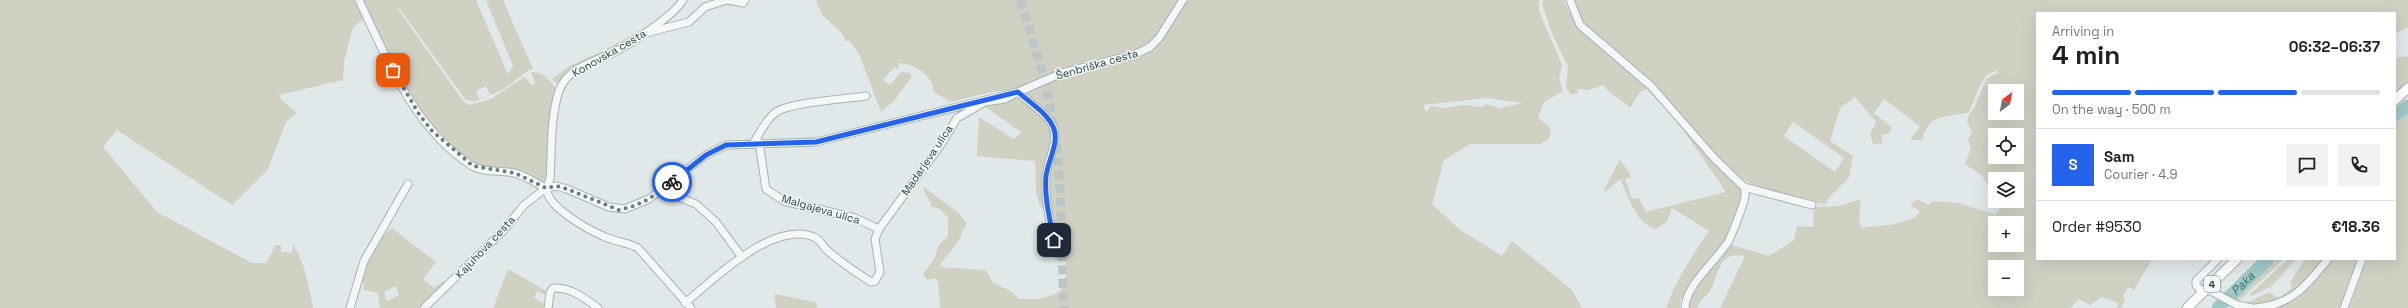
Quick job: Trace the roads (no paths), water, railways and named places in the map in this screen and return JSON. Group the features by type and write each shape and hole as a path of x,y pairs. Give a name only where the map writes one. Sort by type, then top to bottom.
{"main road":[{"path":"2396,99 2408,88"},
{"name":"4","path":"2187,308 2236,260"}],"street":[{"path":"359,0 393,70 419,114 432,131 473,166 515,173 546,188 550,198 568,216 603,236 631,244 638,248 688,306 725,267 760,245 802,234 818,239 825,249 838,260 871,282 875,281 880,272 875,239 880,229"},
{"name":"Konovska cesta","path":"546,188 550,179 559,91 566,79 572,72 618,50 644,34 683,0"},
{"path":"644,34 689,22 705,7 728,0 743,3 745,0"},
{"name":"Šenbriška cesta","path":"546,188 556,186 567,189 619,210 634,206 661,190 706,155 726,145 756,142 816,142 1018,92 1062,73 1136,54 1150,47 1159,38 1183,0"},
{"path":"1570,0 1580,25 1651,86 1714,158 1744,187 1746,192 1732,232 1717,257 1687,295 1684,308"},
{"path":"1018,92 1050,121 1054,129 1055,140 1049,159 1046,178 1048,206 1057,254"},
{"name":"Madarjeva ulica","path":"880,229 942,142 957,118 985,102 1005,100 1018,92"},
{"path":"756,142 764,125 775,112 791,107 866,96"},
{"name":"Malgajeva ulica","path":"756,142 766,189 784,201 855,218 880,229"},
{"path":"350,308 364,260 408,184"},
{"path":"1744,187 1812,205"},
{"name":"Kajuhova cesta","path":"424,308 504,230 524,205 546,188"},
{"path":"661,190 689,201 702,209 716,222 742,257"},
{"path":"2217,260 2196,282 2196,285 2237,305 2252,308"},
{"path":"2255,308 2272,307 2294,296 2327,260"},
{"path":"2344,308 2362,260"},
{"path":"548,308 550,293 553,288 561,287 585,298 598,308"}],"waterway":[{"name":"Paka","path":"2396,114 2408,106"},
{"name":"Paka","path":"2218,308 2267,260"}],"tunnel":[{"path":"1020,0 1042,72 1056,140 1060,188 1064,308"}]}
